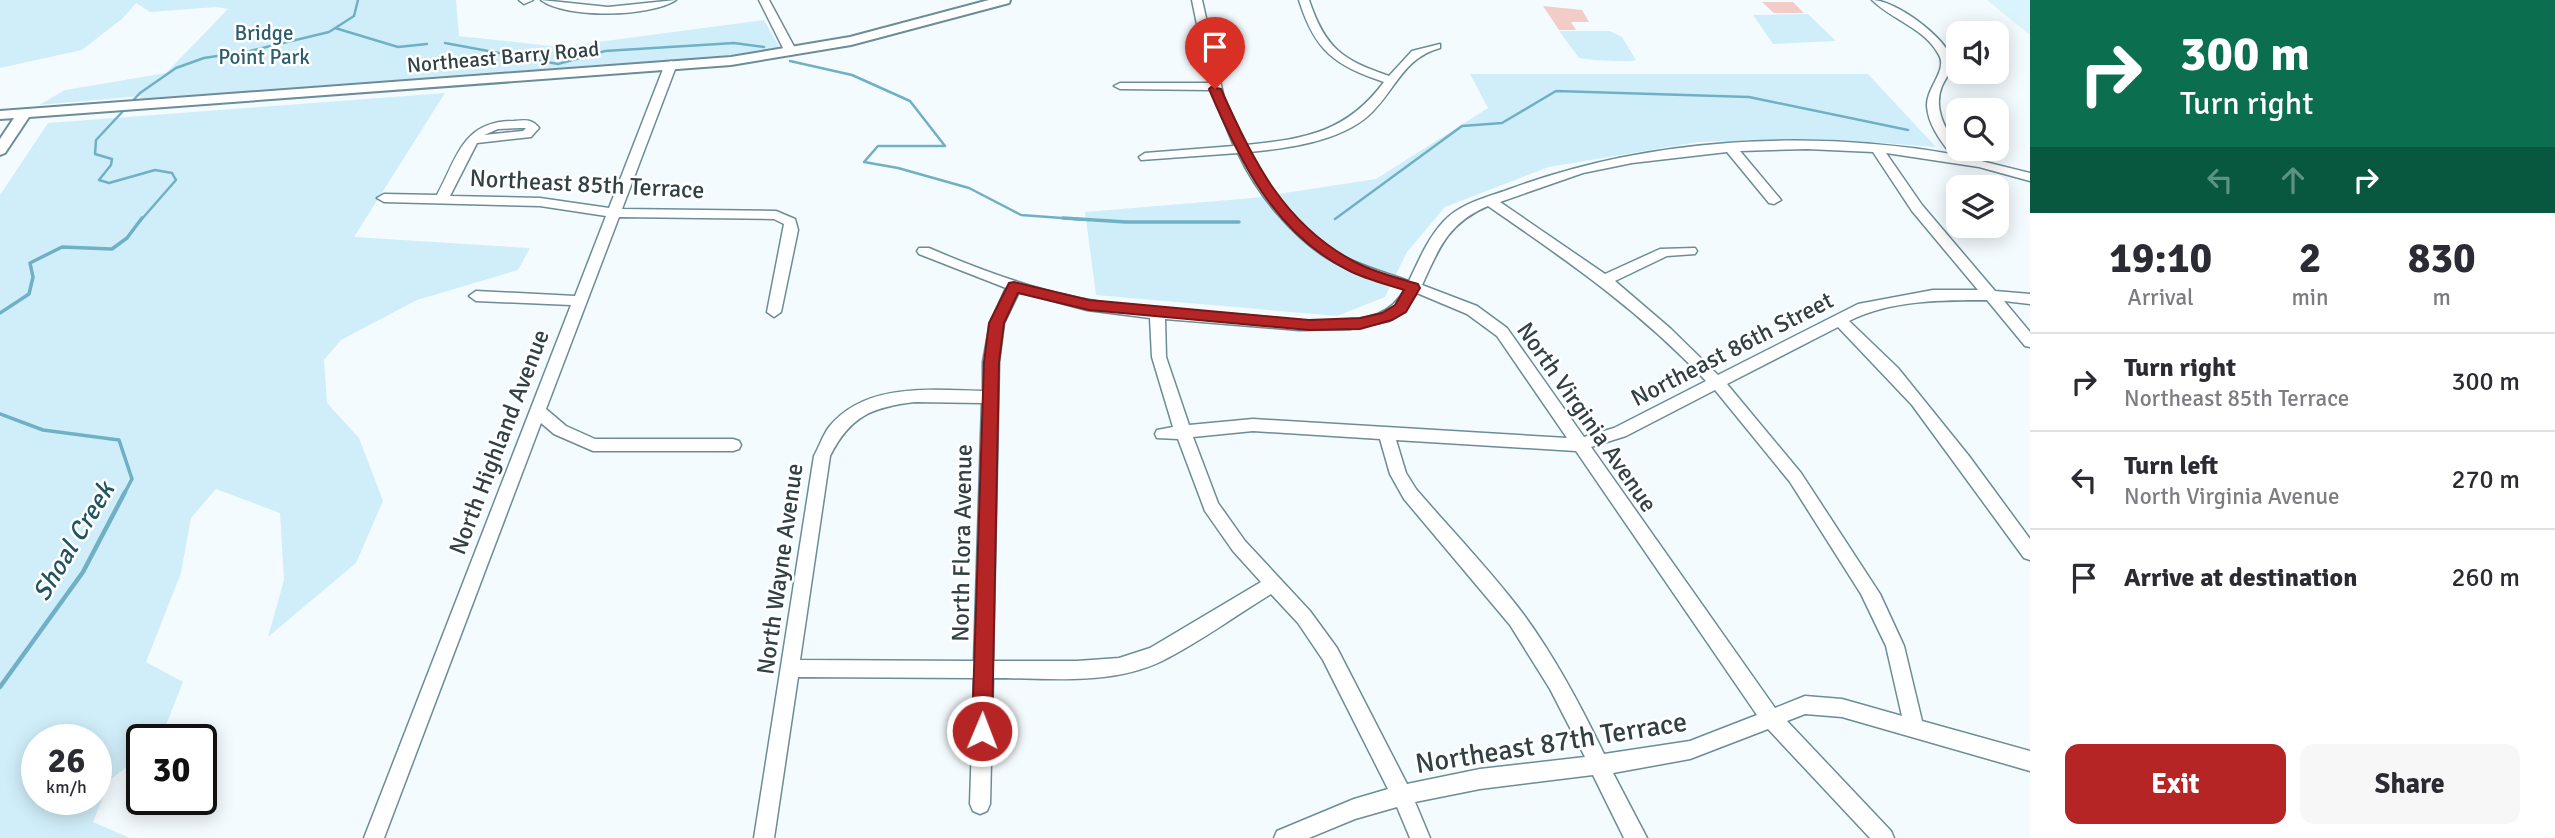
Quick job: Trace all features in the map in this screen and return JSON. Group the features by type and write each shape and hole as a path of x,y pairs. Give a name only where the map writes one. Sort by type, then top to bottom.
{"main road":[{"name":"Northeast Barry Road","path":"0,115 731,61 851,41 1004,0"},
{"path":"0,150 24,114"}],"street":[{"path":"546,0 573,8 600,8 650,5 671,0"},
{"path":"764,0 792,52"},
{"name":"North Virginia Avenue","path":"1197,0 1214,87 1240,148 1262,185 1321,248 1354,268 1472,310 1502,332 1771,718 1884,838"},
{"path":"1304,0 1315,35 1326,49 1359,69 1393,81"},
{"path":"1877,0 1931,36 1947,56 1946,71 1936,87 1933,100 1934,116 1946,138"},
{"path":"1145,157 1295,142 1343,127 1370,108 1415,54 1436,46"},
{"name":"North Highland Avenue","path":"374,838 671,64"},
{"path":"1120,86 1214,87"},
{"path":"440,200 473,140"},
{"path":"924,251 1014,287 1089,305 1309,325 1360,324 1401,309 1432,243 1446,224 1490,201 1578,170 1647,157 1731,149 1809,146 1877,149 1946,156"},
{"path":"1731,149 1774,200"},
{"path":"1877,149 1917,208 2030,342"},
{"path":"1971,161 2030,177"},
{"name":"Northeast 85th Terrace","path":"384,198 558,204 614,213 776,215 790,222 791,230 774,312"},
{"path":"1490,201 1604,280 1688,352 1793,472 1868,590 1890,633 1899,658 1914,728"},
{"path":"1604,280 1665,252 1690,251"},
{"name":"North Flora Avenue","path":"980,804 989,397 997,323 1014,287"},
{"name":"Northeast 86th Street","path":"1163,434 1253,425 1579,445 1620,432 1863,308 1933,295 1990,295 2030,299"},
{"path":"476,296 580,301"},
{"path":"1157,313 1159,357 1202,485 1223,526 1304,617 1330,654 1402,795 1420,838"},
{"path":"1839,320 1882,359 1925,409 2030,553"},
{"name":"North Wayne Avenue","path":"764,838 822,456 832,433 850,415 879,401 920,396 989,397"},
{"path":"539,412 560,430 593,445 733,446"},
{"path":"1387,435 1398,474 1410,494 1509,609 1532,641 1625,821 1637,838"},
{"path":"791,668 1077,670 1139,661 1272,584"},
{"name":"Northeast 87th Terrace","path":"1284,838 1354,809 1402,795 1480,779 1646,760 1689,750 1795,707 1816,705 1842,708 2030,761"}],"shaded area":[{"path":"1987,0 2030,0 2030,35"}],"green space":[{"name":"Bridge Point Park","path":"0,0 456,0 459,36 560,47 764,20 780,48 737,55 139,100 142,96 39,105 65,90 166,73 228,9 217,7 150,12 136,3 123,18 82,50 0,68"},
{"path":"1808,14 1836,41 1773,44 1753,15"},
{"path":"1559,31 1610,31 1622,37 1636,60 1579,58"},
{"path":"1470,74 1868,74 1936,147 1828,139 1698,142 1549,167 1445,207 1407,252 1385,297 1337,316 1096,295 1085,212 1253,198 1376,179 1488,108"},
{"path":"445,93 354,237 530,248 518,270 417,300 341,340 324,360 327,403 359,438 383,501 356,563 268,637 284,580 280,513 216,489 191,518 181,573 146,662 183,682 166,724 126,724 126,768 112,778 112,724 21,724 21,815 96,815 93,822 130,838 0,838 0,195 48,123"}],"building":[{"path":"1762,2 1793,2 1804,13 1774,13"},
{"path":"1543,6 1582,10 1589,22 1571,22 1576,30 1559,30"}],"waterway":[{"name":"Shoal Creek","path":"335,28 354,16 358,0"},
{"name":"Shoal Creek","path":"141,220 176,180 172,173 155,170 109,183 99,180 111,165 112,159 95,154 96,140 140,93 176,68 204,58 250,51 329,32 335,28"},
{"path":"335,28 398,47 427,44"},
{"path":"445,43 558,64 605,51 734,43 764,47"},
{"path":"790,61 852,75 910,101 945,146 878,146 864,162 898,168 969,188 1021,215 1089,220"},
{"path":"1335,219 1462,126 1502,123 1556,91 1749,97 1908,130"},
{"name":"Shoal Creek","path":"0,313 29,294 33,277 30,263 62,247 112,249 127,238 142,218"},
{"path":"1063,218 1126,222 1239,222"},
{"name":"Shoal Creek","path":"0,414 43,430 119,440 132,479 124,494"},
{"name":"Shoal Creek","path":"0,687 83,572 125,492"}],"route":[{"path":"982,731 991,362 997,323 1014,287 1089,305 1309,325 1360,324 1387,316 1401,309 1413,288 1354,268 1308,237 1262,185 1240,148 1215,89"}]}
